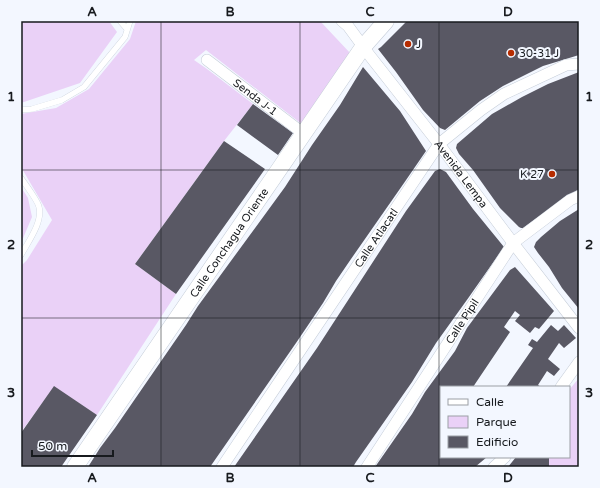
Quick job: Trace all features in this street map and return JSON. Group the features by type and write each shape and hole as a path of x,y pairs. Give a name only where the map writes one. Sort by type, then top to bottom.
{"main road":[{"name":"Calle Conchagua Oriente","path":"75,467 363,47 386,21"}],"street":[{"name":"Avenida Lempa","path":"342,21 348,26 439,144 513,244 579,328"},
{"name":"Senda J-1","path":"207,60 304,134"},
{"name":"Calle Atlacatl","path":"222,467 439,144 481,110 504,94 566,65 579,64"},
{"name":"Calle Pipil","path":"367,467 513,244 570,200 579,196"},
{"path":"561,386 579,362"},
{"path":"494,467 504,458"}],"lane":[{"path":"120,21 127,29"},
{"path":"21,110 32,109 62,100 84,87 125,37 130,21"},
{"path":"21,178 39,206 40,216 21,255"}],"green space":[{"path":"21,21 109,21 117,32 80,83 21,103"},
{"path":"136,21 320,21 351,54 303,125 206,50 194,60 253,104 224,141 135,264 176,294 97,415 54,387 21,432 21,266 27,260 52,220 21,167 21,114 56,108 89,89 130,39"},
{"path":"21,187 28,198 32,217 21,243"},
{"path":"579,378 579,467 549,467 549,458 570,458 570,389"}],"building":[{"path":"407,21 579,21 579,55 543,66 503,86 480,101 445,130 440,128 423,110 378,49"},
{"path":"363,67 400,111 426,151 336,281 296,343 210,467 88,467 198,306 285,187 340,105"},
{"path":"579,72 579,189 521,228 500,208 473,170 459,154 456,148 457,144 492,114 548,84"},
{"path":"253,104 293,133 278,155 237,125"},
{"path":"224,141 265,169 176,294 135,264"},
{"path":"440,169 446,172 473,209 504,247 436,343 412,382 353,467 234,467 317,348 406,211 435,171"},
{"path":"579,209 579,309 562,288 534,247 536,242 541,237 560,221"},
{"path":"515,267 554,311 539,329 535,327 530,333 515,321 520,315 515,311 504,327 510,332 474,386 440,386 440,458 486,458 475,467 375,467 412,414 425,392 455,351 467,328 510,270"},
{"path":"551,325 558,331 564,325 576,338 564,348 559,343 548,359 560,369 554,376 547,371 538,385 540,386 507,386 533,348 528,345 532,339 537,342"},
{"path":"54,386 97,415 61,467 21,467 21,433"},
{"path":"515,458 549,458 549,467 508,467"}],"place":[{"name":"J","path":"408,44"},
{"name":"30-31 J","path":"511,53"},
{"name":"K 27","path":"552,174"}]}
